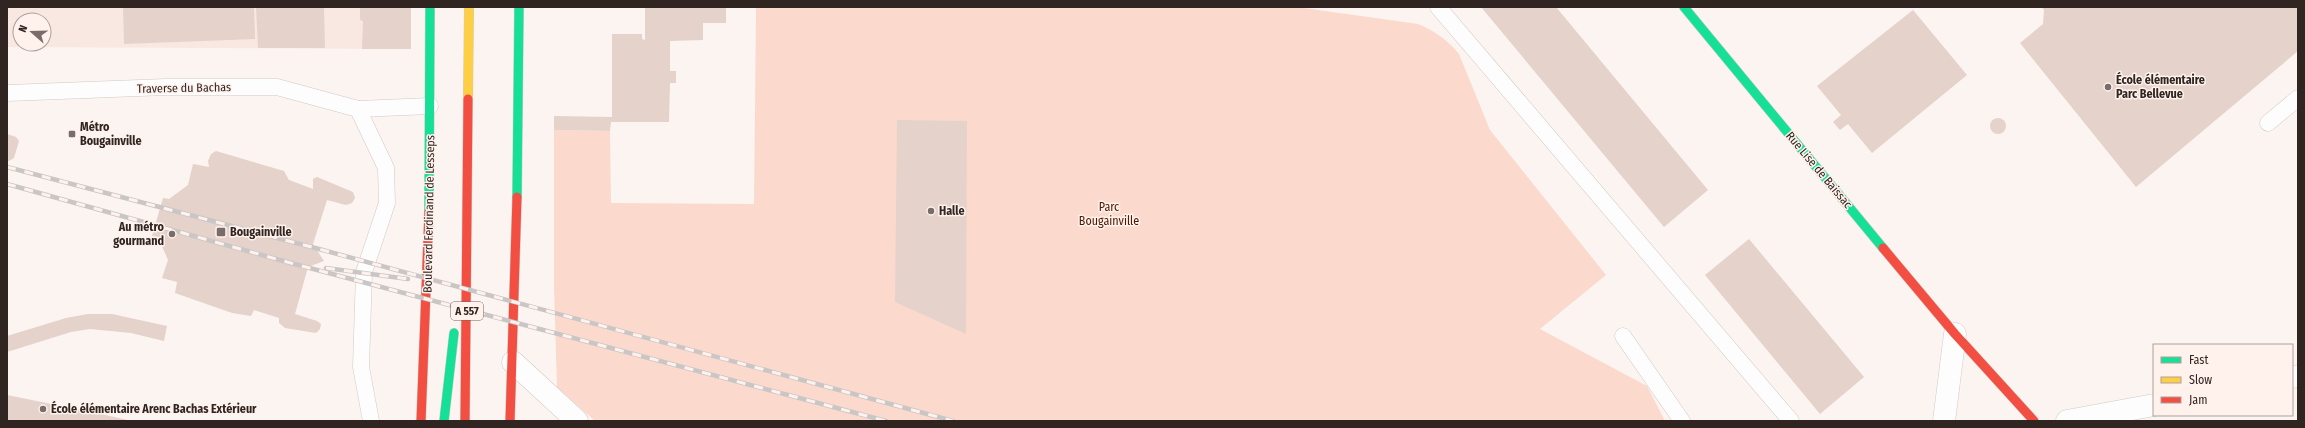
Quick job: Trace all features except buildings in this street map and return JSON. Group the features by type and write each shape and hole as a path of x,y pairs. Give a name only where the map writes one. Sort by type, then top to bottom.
{"main road":[{"name":"Boulevard Ferdinand de Lesseps","path":"421,421 427,322 430,7"},
{"name":"A 557","path":"465,421 469,200 469,7"},
{"path":"510,421 513,362 519,121 519,7"},
{"name":"Rue Lise de Baissac","path":"1691,9 1955,334 2034,421"},
{"path":"457,311 469,200"},
{"path":"444,421 455,326"}],"street":[{"path":"1944,421 1955,334"},
{"path":"513,362 576,421"},
{"path":"2067,421 2153,405"}],"lane":[{"path":"1438,7 1791,421"},
{"name":"Traverse du Bachas","path":"7,93 166,87 278,87 358,109 430,106"},
{"path":"2268,123 2298,98"},
{"path":"358,109 386,168 387,203 364,272 361,367 371,421"},
{"path":"1623,336 1682,421"}],"shaded area":[{"path":"7,7 411,7 411,49 52,47 52,12 12,12 12,47 7,47"}],"green space":[{"name":"Parc Bougainville","path":"756,7 1297,7 1418,24 1446,40 1459,54 1490,130 1606,275 1540,329 1647,386 1665,421 595,421 557,387 554,287 554,130 610,131 611,203 754,204"}],"railway":[{"path":"7,167 319,249 953,421"},
{"path":"7,184 287,262 886,421"},
{"path":"326,268 408,279"}],"traffic: fast":[{"path":"429,212 430,7"},
{"path":"517,197 519,7"},
{"path":"1684,7 1883,248"},
{"path":"444,421 454,333"}],"traffic: slow":[{"path":"468,99 469,7"}],"traffic: jam":[{"path":"465,421 468,99"},
{"path":"510,421 517,197"},
{"path":"421,421 429,212"},
{"path":"1883,248 1955,334 2034,421"}],"place":[{"name":"École élémentaire Parc Bellevue","path":"2108,87"},
{"name":"Métro Bougainville","path":"72,134"},
{"name":"Halle","path":"931,211"},
{"name":"Bougainville","path":"221,232"},
{"name":"Au métro gourmand","path":"172,234"},
{"name":"École élémentaire Arenc Bachas Extérieur","path":"43,409"}]}
